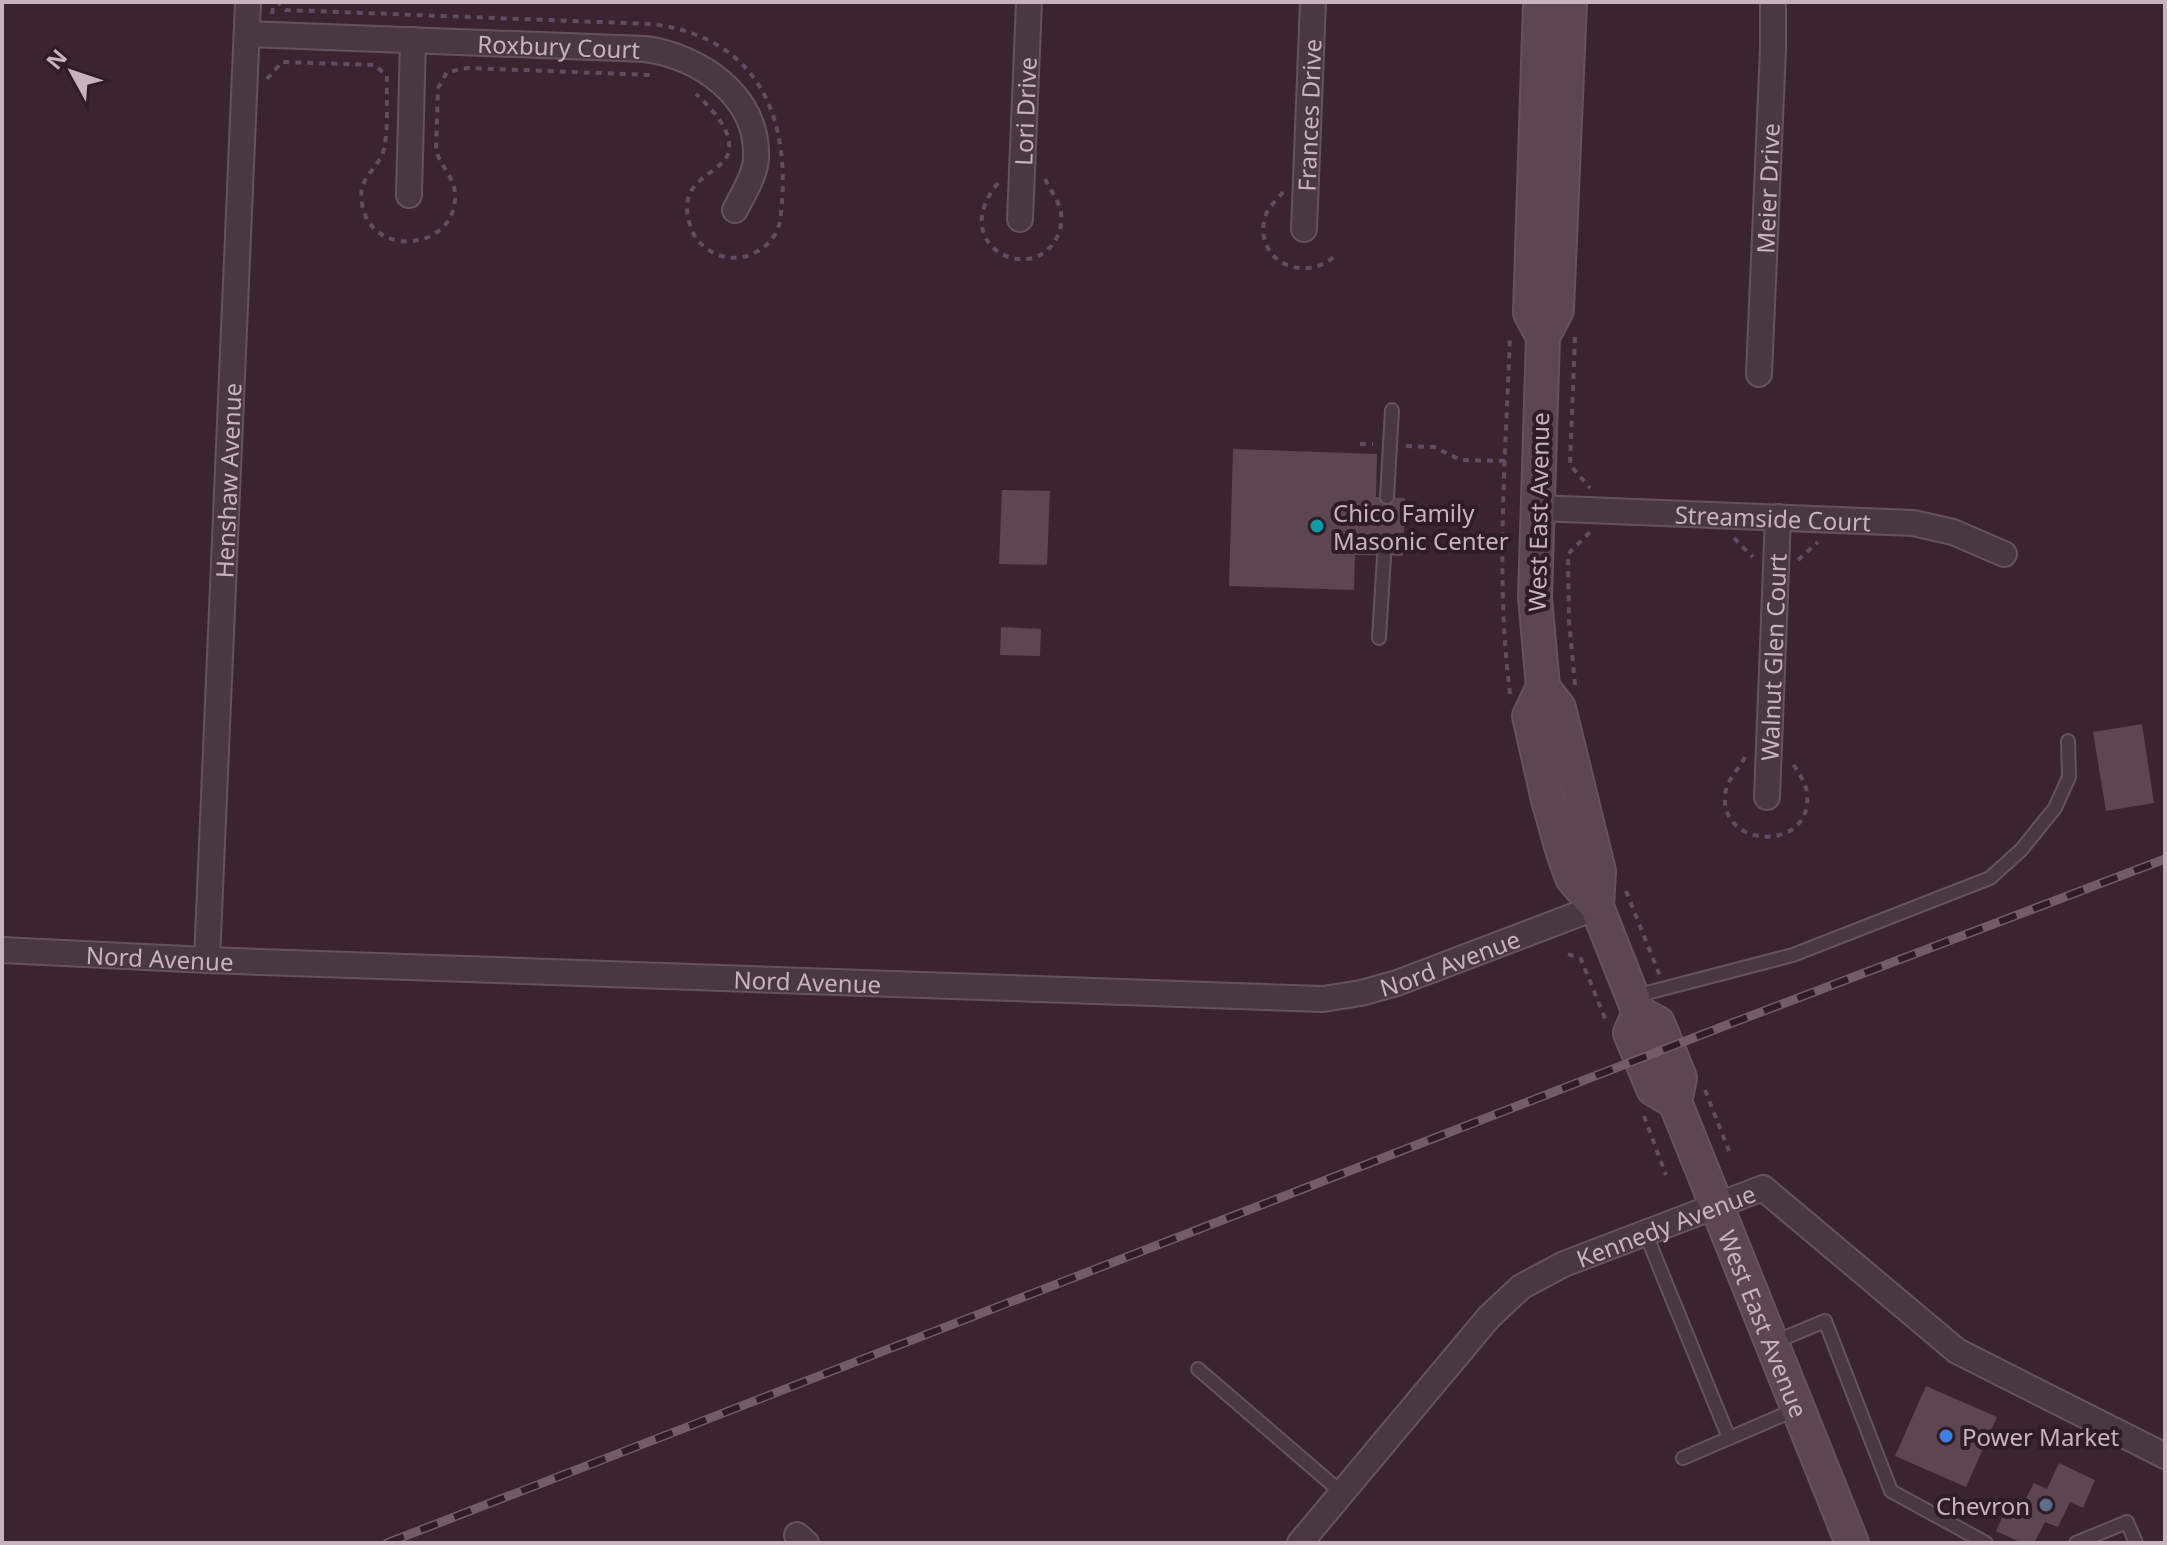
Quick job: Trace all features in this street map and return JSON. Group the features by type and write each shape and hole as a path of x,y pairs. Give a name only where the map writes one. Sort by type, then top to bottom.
{"main road":[{"name":"West East Avenue","path":"1540,2 1530,313 1543,337"},
{"name":"West East Avenue","path":"1570,2 1557,310 1543,337 1535,597 1543,687 1559,708 1599,871 1597,907 1636,1005 1630,1033 1653,1089 1675,1102 1852,1543"}],"street":[{"name":"Henshaw Avenue","path":"207,960 248,2"},
{"name":"Lori Drive","path":"1020,219 1029,2"},
{"name":"Frances Drive","path":"1304,229 1313,2"},
{"name":"Meier Drive","path":"1759,374 1773,2"},
{"name":"Roxbury Court","path":"247,34 665,52 698,64 713,74 741,106 754,141 756,158 735,210"},
{"path":"409,195 413,40"},
{"name":"Streamside Court","path":"1537,508 1889,521 1932,526 2004,554"},
{"name":"Walnut Glen Court","path":"1767,797 1778,517"},
{"name":"Nord Avenue","path":"5,951 1323,999 1397,983 1597,907"},
{"name":"Kennedy Avenue","path":"1300,1543 1489,1317 1521,1287 1564,1264 1716,1203 1763,1188 1957,1351 2165,1456"}],"lane":[{"path":"1387,497 1392,410"},
{"path":"1379,638 1384,556"},
{"path":"1636,1005 1665,990 1793,955 1990,878 2021,850 2055,808 2069,777 2068,741"},
{"path":"1645,1232 1729,1438"},
{"path":"1772,1343 1825,1321 1891,1491 1986,1543"},
{"path":"1198,1369 1342,1493"},
{"path":"1683,1458 1799,1408"},
{"path":"2076,1543 2127,1522 2136,1543"}],"path":[{"path":"278,2 286,10 652,24 678,28 709,40 731,55 759,85 780,136 784,163 778,230 766,246 749,256 732,258 717,255 700,244 690,225 688,207 693,189 702,177 722,164 729,151 727,137 715,113 693,91"},
{"path":"266,80 282,62 375,65 387,76 383,151 363,184 361,202 368,221 381,234 409,243 436,233 449,218 455,201 451,176 436,150 438,88 447,72 468,68 654,75"},
{"path":"1575,329 1570,465 1590,488 1600,490"},
{"path":"1360,444 1434,447 1461,460 1506,461"},
{"path":"1576,694 1569,621 1568,554 1589,532 1605,533"},
{"path":"1733,536 1754,558 1754,569"},
{"path":"1798,561 1819,541"},
{"path":"1747,749 1743,762 1727,785 1725,803 1738,826 1754,836 1772,838 1782,835 1804,816 1807,794 1790,756"},
{"path":"1622,883 1665,990"},
{"path":"1700,1077 1729,1151"}],"building":[{"name":"Chico Family Masonic Center","path":"1233,449 1377,454 1376,497 1405,498 1403,556 1355,555 1354,590 1229,586"},
{"path":"1002,490 1050,491 1047,565 999,564"},
{"path":"1001,627 1041,629 1040,656 1000,655"},
{"path":"2142,724 2154,803 2106,811 2093,732"},
{"name":"Power Market","path":"1926,1386 1997,1417 1966,1487 1895,1456"},
{"name":"Chevron","path":"2059,1463 2095,1480 2083,1508 2070,1502 2058,1527 2045,1522 2034,1543 2022,1543 1996,1531 2009,1502 2021,1508 2034,1483 2047,1489"}],"railway":[{"path":"387,1543 1732,1023 2165,859"}],"place":[{"name":"Chico Family Masonic Center","path":"1317,526"},
{"name":"Power Market","path":"1946,1436"},
{"name":"Chevron","path":"2046,1505"}]}
